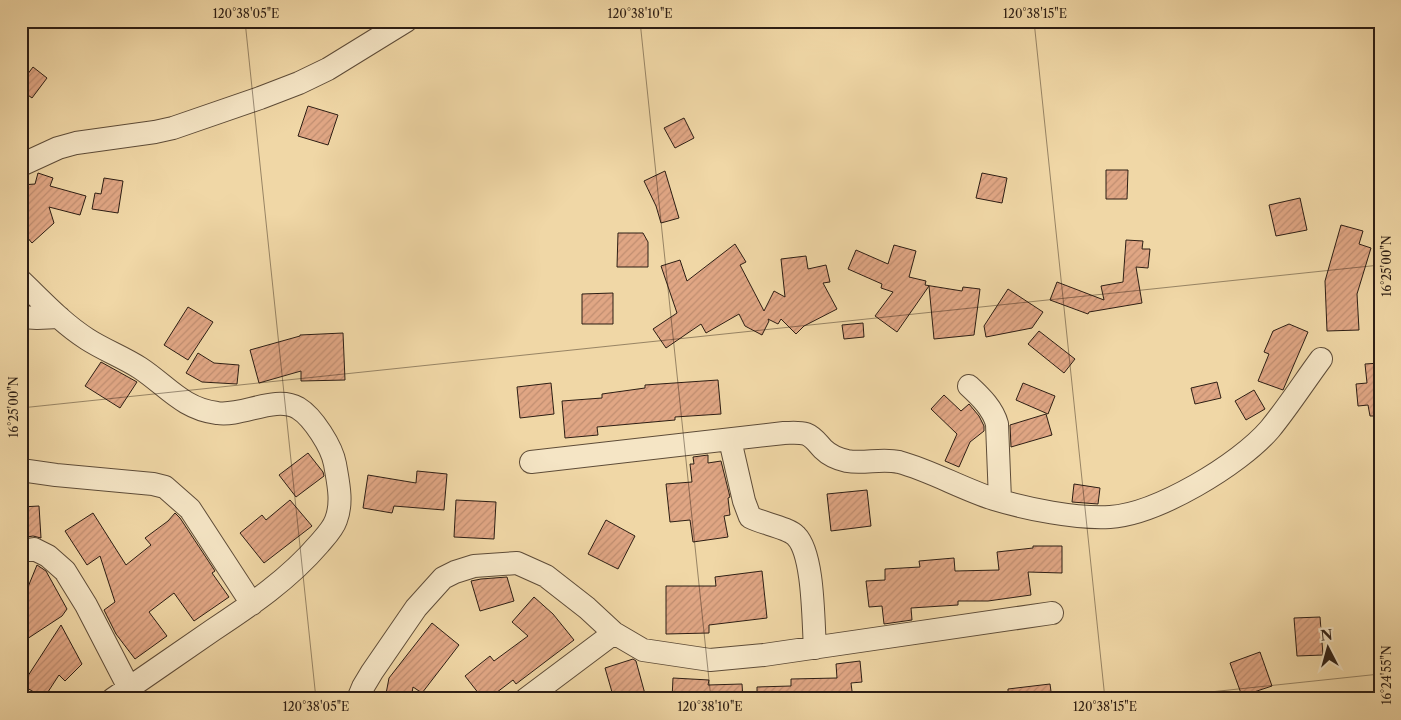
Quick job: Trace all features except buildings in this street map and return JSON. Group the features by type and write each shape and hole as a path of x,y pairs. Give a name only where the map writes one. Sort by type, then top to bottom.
{"street":[{"path":"21,164 58,148 76,143 173,128 260,98 299,83 328,69 406,21"},
{"path":"21,281 59,317 86,338 139,367 178,399 196,408 229,414 284,403 298,407 310,417 333,456 339,485 339,507 336,521 312,552 252,604 121,693 86,605 66,571 48,556 34,549 21,551"},
{"path":"21,317 59,317"},
{"path":"531,462 784,433 806,434 834,457 848,461 896,462 916,467 959,487 1000,500 1028,507 1093,518 1112,517 1160,503 1205,480 1242,456 1270,430 1321,359"},
{"path":"969,386 980,396 995,416 997,424 1000,500"},
{"path":"730,440 744,501 750,517 796,535 805,551 809,569 815,648"},
{"path":"21,470 165,487 190,509 252,604"},
{"path":"358,699 372,672 416,608 443,578 474,566 517,563 546,576 614,633 643,650 710,660 815,648 1052,613"},
{"path":"526,699 614,633"}]}
